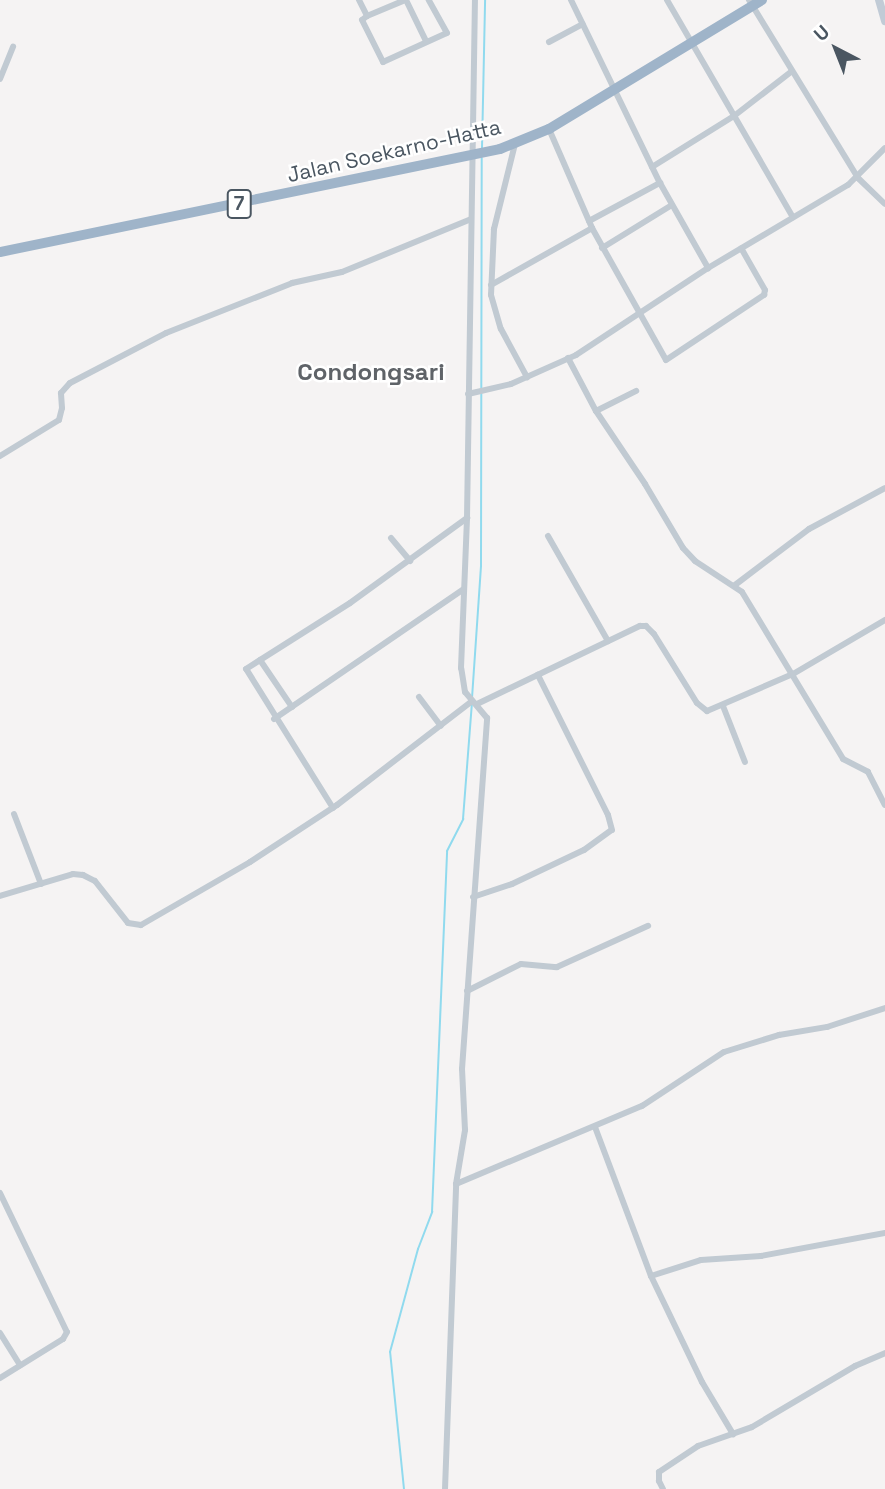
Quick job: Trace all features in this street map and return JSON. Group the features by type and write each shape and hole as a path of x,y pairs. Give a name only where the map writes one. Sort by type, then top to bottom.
{"highway":[{"name":"Jalan Soekarno-Hatta","path":"0,252 479,155 515,144 549,129 693,43 750,3 762,0"}],"main road":[{"path":"878,0 885,21"}],"street":[{"path":"359,0 367,16"},
{"path":"426,41 406,0 362,20 382,61 447,32 429,0"},
{"path":"445,1489 456,1184 465,1130 462,1069 487,718 465,692 461,668 467,518 471,219 479,155 476,0"},
{"path":"571,0 660,183 708,268"},
{"path":"667,0 793,218"},
{"path":"750,3 858,178 885,204"},
{"path":"549,42 583,24"},
{"path":"0,79 13,46"},
{"path":"652,167 734,116 791,72"},
{"path":"549,129 590,225 663,357 670,360 764,295 765,290 741,248"},
{"path":"515,144 494,229 491,285 495,313 527,377"},
{"path":"468,394 527,377 568,358 708,268 858,178 885,148"},
{"path":"491,285 660,183"},
{"path":"603,248 672,205"},
{"path":"0,456 59,420 62,408 61,393 69,383 166,333 292,283 342,272 471,219"},
{"path":"568,358 596,411 639,474 683,548 695,561 735,585 793,674 843,759 867,772 885,805"},
{"path":"596,411 636,391"},
{"path":"735,585 809,529 885,488"},
{"path":"332,808 245,671 410,561 467,518"},
{"path":"548,536 608,641"},
{"path":"391,538 410,561"},
{"path":"274,719 464,589"},
{"path":"0,896 73,874 88,877 128,923 141,925 250,862 332,808 475,703 640,626 646,626 666,649 697,703 707,711 793,674 885,620"},
{"path":"260,660 292,707"},
{"path":"474,897 512,884 584,850 612,830 608,815 538,675"},
{"path":"419,697 441,726"},
{"path":"723,706 745,762"},
{"path":"14,814 41,884"},
{"path":"467,991 521,964 557,967 648,926"},
{"path":"456,1184 642,1106 724,1052 779,1035 852,1020 885,1008"},
{"path":"595,1127 651,1276 702,1382 733,1434"},
{"path":"0,1193 67,1329 63,1339 0,1378"},
{"path":"651,1276 701,1260 764,1255 885,1233"},
{"path":"0,1333 20,1365"},
{"path":"663,1489 658,1476 663,1468 698,1446 752,1427 855,1366 885,1353"}],"waterway":[{"path":"482,148 485,0"},
{"path":"472,698 481,565 482,158"},
{"path":"404,1489 390,1352 418,1249 432,1212 447,851 463,819 472,703"}],"district":[{"name":"Condongsari","path":"371,372"}]}
